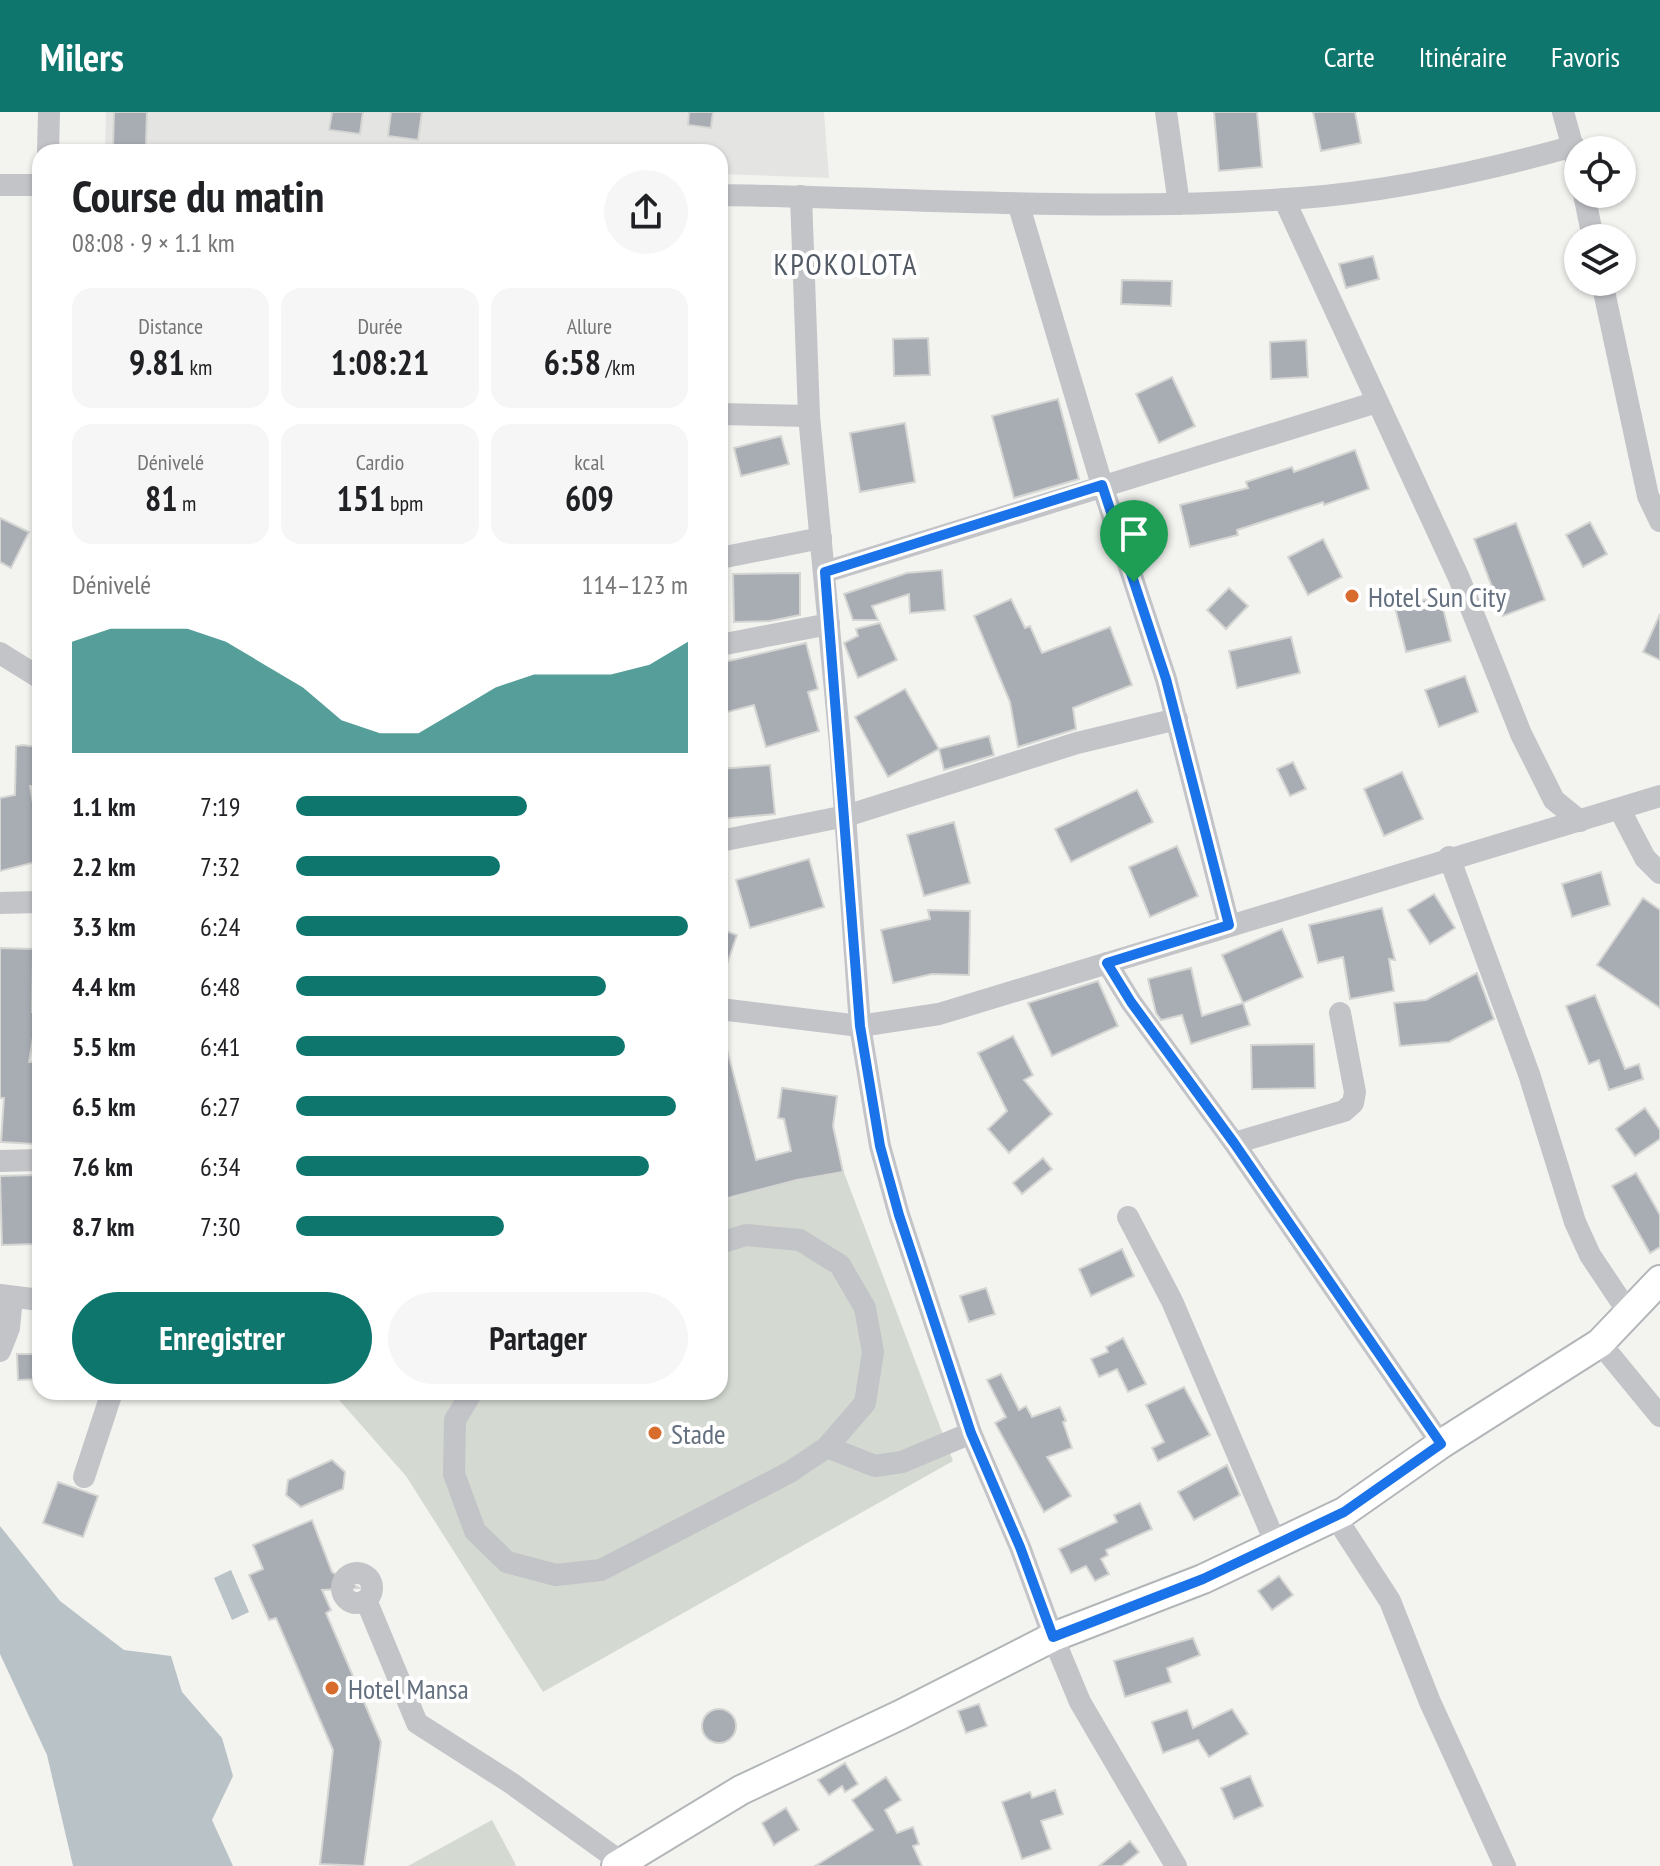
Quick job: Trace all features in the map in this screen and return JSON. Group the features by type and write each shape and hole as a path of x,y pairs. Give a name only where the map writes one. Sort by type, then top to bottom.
{"main road":[{"path":"618,1864 741,1790 900,1715 1053,1637 1203,1579 1335,1516 1600,1343 1660,1280"}],"street":[{"path":"48,144 49,112"},
{"path":"1166,112 1179,204"},
{"path":"1563,112 1570,136"},
{"path":"728,195 1019,206 1179,204 1284,199 1564,158"},
{"path":"0,185 32,185"},
{"path":"801,196 809,416 846,816 860,1026 880,1146 899,1215 971,1433 1020,1547 1053,1637 1080,1702 1176,1866"},
{"path":"1284,199 1459,578 1521,734 1554,800 1580,821"},
{"path":"1019,206 1102,485 1166,679 1229,925"},
{"path":"1605,296 1648,496 1660,521"},
{"path":"825,572 1377,402"},
{"path":"728,414 809,416"},
{"path":"728,556 821,538"},
{"path":"728,643 829,624"},
{"path":"0,653 32,673"},
{"path":"728,839 846,816 1077,743 1177,719"},
{"path":"728,1010 860,1026 939,1014 1449,857 1660,796"},
{"path":"1620,810 1645,858 1660,873"},
{"path":"1449,857 1529,1074 1575,1222 1590,1255 1628,1312"},
{"path":"0,903 32,902"},
{"path":"1107,963 1131,1002 1234,1143 1441,1444"},
{"path":"1234,1143 1344,1111 1353,1103 1355,1092 1340,1013"},
{"path":"0,1161 32,1160"},
{"path":"1128,1217 1185,1330 1276,1544"},
{"path":"467,1400 455,1420 454,1474 475,1531 507,1562 556,1575 601,1570 790,1472 827,1447 865,1403 873,1352 865,1308 840,1265 800,1240 746,1235 728,1241"},
{"path":"0,1351 9,1328 6,1296 32,1299"},
{"path":"1600,1343 1660,1416"},
{"path":"84,1477 109,1400"},
{"path":"827,1447 875,1466 902,1462 971,1433"},
{"path":"1335,1516 1390,1601 1430,1702 1505,1866"},
{"path":"366,1600 417,1723 511,1783 618,1864"}],"shaded area":[{"path":"106,112 824,112 829,178 728,174 728,144 105,144"},
{"name":"Stade","path":"840,1162 953,1461 543,1692 406,1476 339,1400 728,1400 728,1199"},
{"path":"0,1526 60,1601 124,1650 171,1656 182,1692 222,1738 233,1776 212,1820 233,1866 73,1866 47,1755 0,1654"},
{"path":"231,1570 249,1612 232,1620 214,1578"},
{"path":"492,1820 516,1865 408,1866"}],"building":[{"path":"114,112 147,112 146,144 113,144"},
{"path":"332,112 363,112 360,134 329,130"},
{"path":"391,112 422,112 418,140 388,136"},
{"path":"689,112 713,112 711,128 688,125"},
{"path":"1214,112 1257,112 1262,167 1219,171"},
{"path":"1313,112 1355,112 1361,143 1321,151"},
{"path":"1373,256 1379,279 1346,288 1339,264"},
{"path":"1122,280 1172,281 1171,306 1121,304"},
{"path":"928,338 930,375 894,376 893,339"},
{"path":"1306,340 1308,377 1271,379 1270,342"},
{"path":"1172,377 1195,426 1159,443 1136,394"},
{"path":"1058,399 1079,479 1014,498 992,416"},
{"path":"905,423 915,482 860,492 850,433"},
{"path":"781,436 789,464 741,476 734,448"},
{"path":"1355,450 1369,489 1237,530 1238,535 1190,547 1180,505 1248,488 1246,482 1292,467 1294,472"},
{"path":"0,518 29,532 11,568 0,562"},
{"path":"1590,522 1607,554 1583,567 1566,535"},
{"path":"1516,523 1545,600 1503,616 1474,539"},
{"path":"1323,539 1342,577 1308,595 1288,557"},
{"path":"942,570 945,610 910,613 909,594 872,606 878,620 853,620 844,594 907,573"},
{"path":"800,573 800,615 770,621 734,622 733,574"},
{"path":"1229,588 1248,606 1226,629 1207,610"},
{"path":"1440,596 1451,641 1406,652 1395,607"},
{"path":"1011,599 1025,628 1030,626 1042,653 1110,627 1132,685 1073,708 1076,729 1018,747 1010,702 974,616"},
{"path":"1660,614 1660,660 1643,652"},
{"path":"880,623 897,660 858,678 844,643 858,636 856,629"},
{"path":"1291,637 1300,673 1237,688 1229,651"},
{"path":"806,643 818,689 808,692 819,731 766,747 754,705 728,712 728,661"},
{"path":"1465,676 1478,712 1439,727 1425,690"},
{"path":"905,689 939,749 888,777 855,717"},
{"path":"989,736 994,755 944,770 939,749"},
{"path":"16,746 32,746 32,863 0,871 0,798 15,795"},
{"path":"1293,762 1306,789 1290,796 1277,769"},
{"path":"770,765 775,814 728,818 728,768"},
{"path":"1402,772 1423,819 1384,836 1364,789"},
{"path":"1137,790 1153,822 1071,862 1055,829"},
{"path":"954,822 970,883 924,896 907,835"},
{"path":"1177,846 1198,896 1150,917 1129,867"},
{"path":"809,859 824,907 750,928 736,880"},
{"path":"1601,872 1610,905 1572,917 1562,884"},
{"path":"1434,894 1455,928 1430,944 1408,910"},
{"path":"1643,898 1660,910 1660,1008 1597,965"},
{"path":"1382,908 1395,960 1389,959 1394,991 1350,999 1343,957 1318,963 1309,925"},
{"path":"928,910 970,911 969,975 932,974 893,983 881,930 930,919"},
{"path":"1282,929 1303,977 1243,1003 1222,955"},
{"path":"728,932 737,935 728,961"},
{"path":"0,948 32,949 32,1044 29,1062 32,1062 32,1144 1,1142 4,1098 0,1098"},
{"path":"1191,968 1202,1016 1243,1003 1250,1025 1191,1044 1182,1015 1161,1020 1156,1013 1148,979"},
{"path":"1477,973 1494,1019 1449,1042 1400,1046 1394,1003 1426,1000"},
{"path":"1098,981 1118,1026 1052,1056 1028,1003"},
{"path":"1595,995 1625,1069 1639,1064 1643,1079 1609,1090 1599,1060 1589,1064 1566,1006"},
{"path":"1013,1036 1033,1075 1024,1080 1052,1114 1009,1153 988,1129 1007,1111 978,1053"},
{"path":"1314,1044 1315,1088 1252,1089 1251,1045"},
{"path":"728,1053 756,1160 791,1151 784,1119 778,1118 782,1088 837,1096 833,1126 843,1172 728,1198"},
{"path":"1645,1108 1660,1130 1660,1139 1635,1156 1616,1129"},
{"path":"1043,1158 1052,1169 1022,1194 1013,1183"},
{"path":"1636,1173 1660,1215 1660,1247 1650,1253 1612,1186"},
{"path":"32,1175 32,1244 2,1245 0,1176"},
{"path":"1122,1249 1134,1276 1091,1296 1079,1269"},
{"path":"986,1288 995,1314 969,1322 960,1296"},
{"path":"1123,1338 1146,1384 1128,1392 1117,1369 1099,1377 1091,1359 1108,1352 1106,1347"},
{"path":"17,1354 32,1354 32,1379 18,1380"},
{"path":"1001,1374 1019,1410 1026,1406 1032,1417 1060,1407 1066,1421 1063,1422 1072,1448 1047,1457 1071,1496 1044,1512 995,1423 1006,1417 987,1380"},
{"path":"1184,1387 1210,1435 1158,1461 1152,1448 1164,1442 1146,1405"},
{"path":"332,1460 345,1472 343,1489 301,1507 286,1495 288,1480"},
{"path":"1227,1465 1240,1495 1194,1520 1178,1492"},
{"path":"58,1482 98,1496 83,1537 43,1523"},
{"path":"1140,1503 1152,1529 1106,1550 1108,1555 1101,1559 1109,1574 1095,1581 1086,1566 1071,1573 1059,1549 1117,1522 1114,1515"},
{"name":"Hotel Mansa","path":"312,1520 332,1572 359,1588 322,1590 331,1610 326,1613 381,1742 364,1866 320,1864 333,1750 276,1618 269,1620 249,1575 263,1569 253,1545"},
{"path":"1279,1576 1293,1595 1272,1610 1258,1591"},
{"path":"1193,1638 1200,1655 1167,1668 1171,1682 1125,1697 1114,1661"},
{"path":"979,1704 987,1726 966,1733 958,1711"},
{"path":"719,1709 731,1714 736,1726 731,1738 719,1743 707,1738 702,1726 707,1714"},
{"path":"1232,1709 1248,1734 1209,1757 1198,1740 1163,1753 1152,1722 1187,1710 1193,1728"},
{"path":"845,1763 858,1784 845,1792 842,1786 829,1795 818,1780"},
{"path":"1250,1776 1263,1806 1234,1819 1221,1788"},
{"path":"886,1777 901,1800 885,1810 897,1833 913,1827 919,1844 913,1846 922,1866 815,1866 873,1830 852,1800"},
{"path":"1055,1790 1063,1814 1041,1821 1051,1849 1022,1859 1002,1802 1030,1792 1032,1798"},
{"path":"786,1808 799,1830 774,1845 762,1823"},
{"path":"1130,1841 1139,1852 1122,1866 1099,1866"}],"place":[{"name":"Hotel Sun City","path":"1352,596"},
{"name":"Stade","path":"655,1433"},
{"name":"Hotel Mansa","path":"332,1688"}],"district":[{"name":"KPOKOLOTA","path":"846,263"}],"route":[{"path":"1102,485 1134,582 1166,679 1229,925 1107,963 1131,1002 1234,1143 1441,1444 1344,1512 1203,1579 1053,1637 1020,1547 971,1433 899,1215 880,1146 860,1026 825,572 1102,485"}]}
